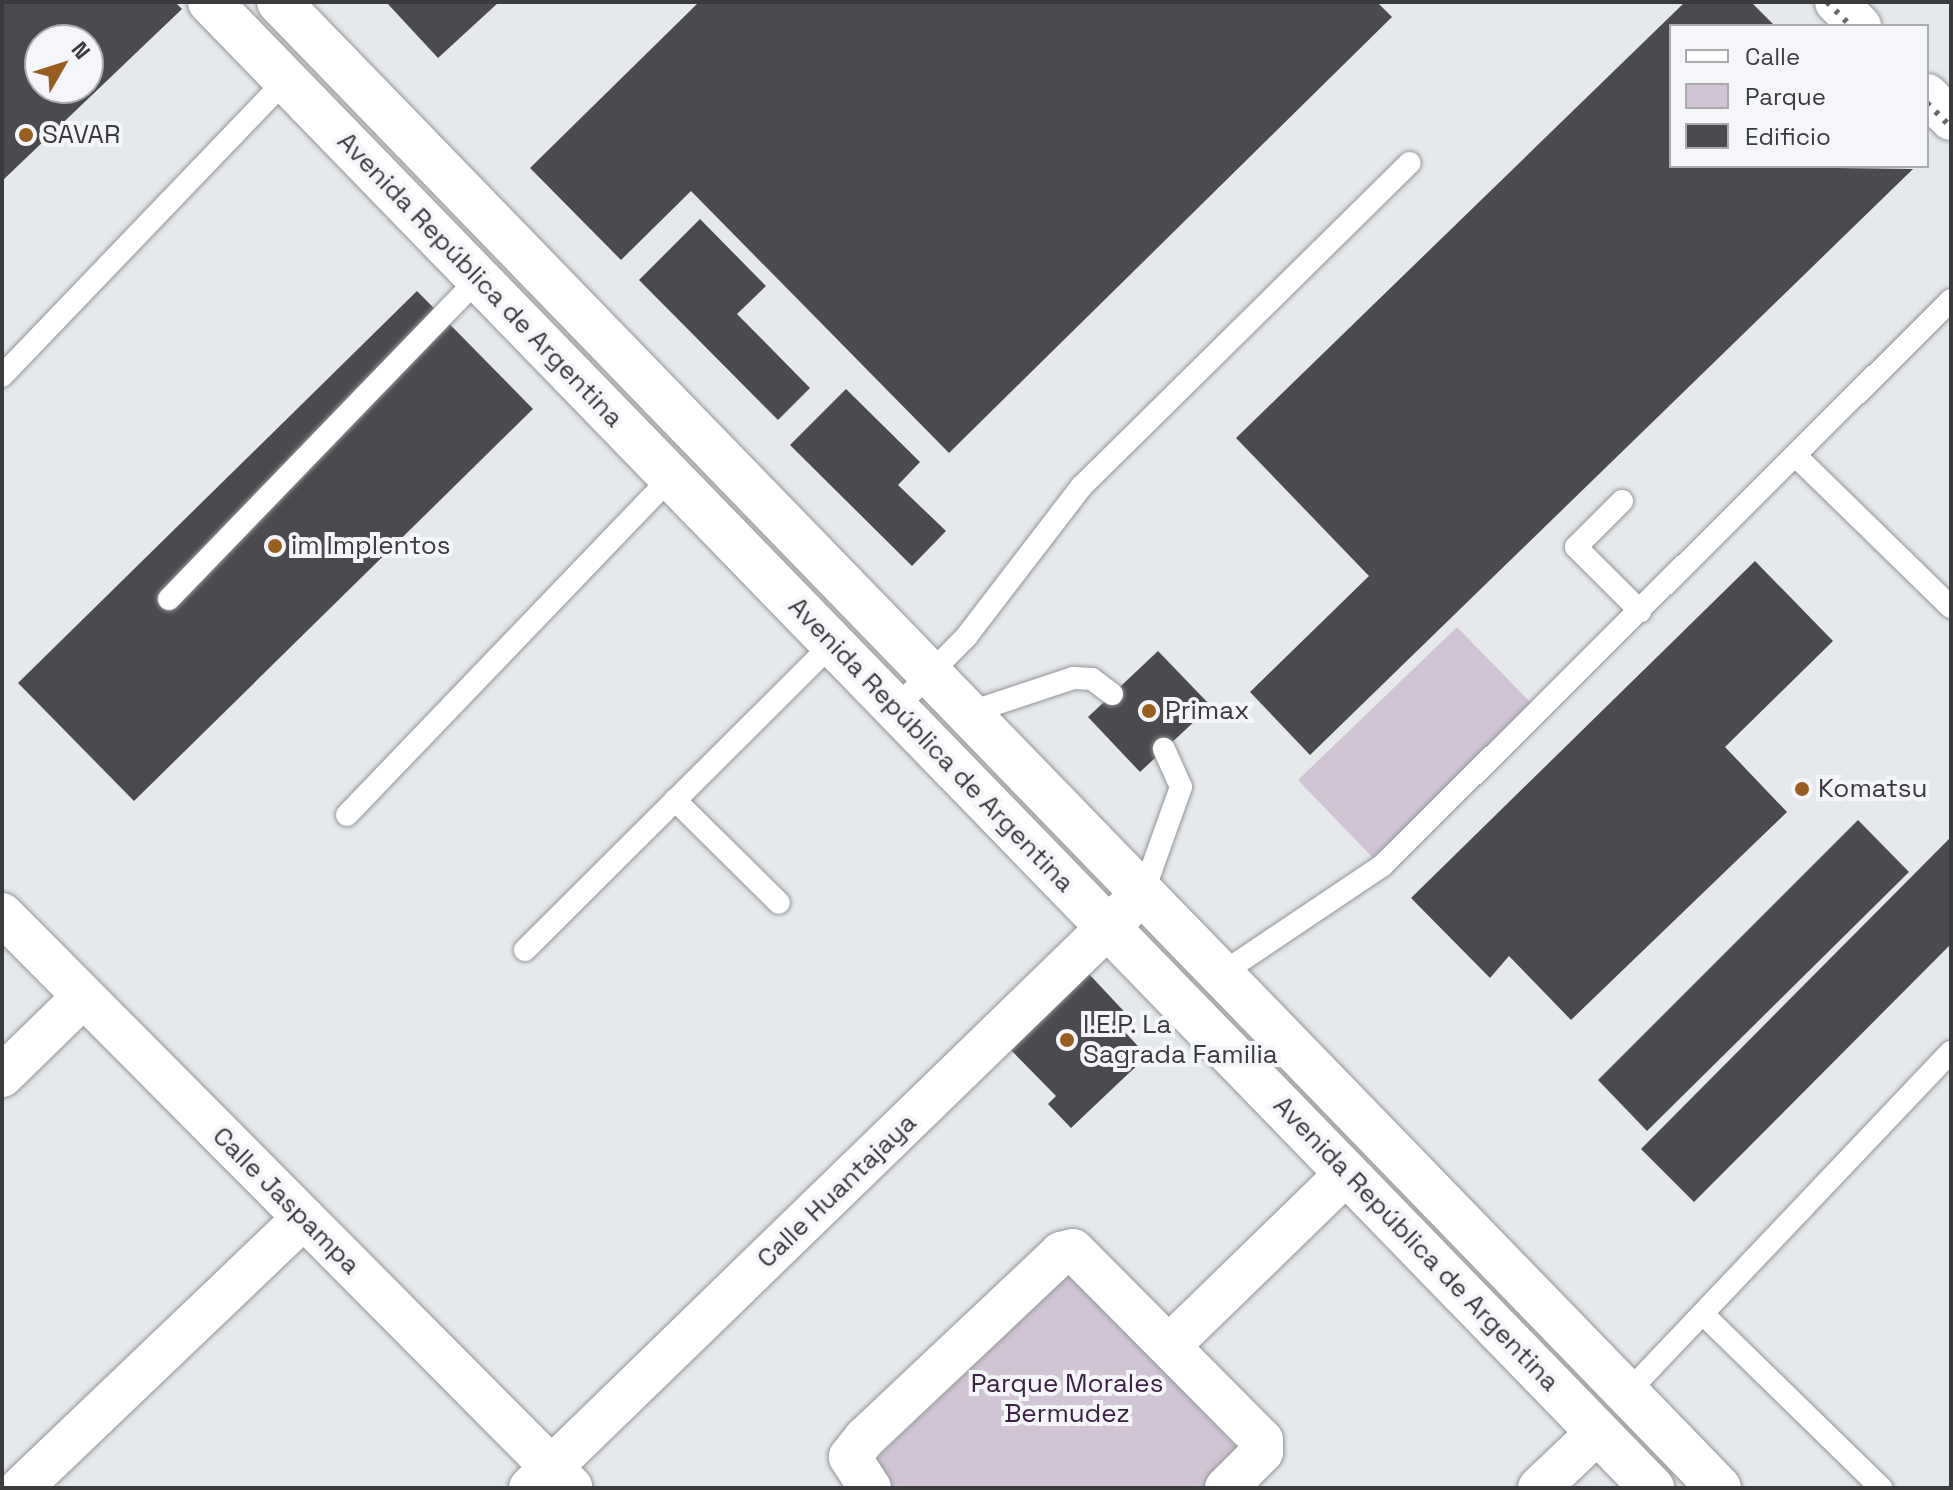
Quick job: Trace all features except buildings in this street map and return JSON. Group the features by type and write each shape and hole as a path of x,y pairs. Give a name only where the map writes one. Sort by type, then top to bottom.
{"main road":[{"name":"Avenida República de Argentina","path":"210,2 1652,1488"},
{"name":"Avenida República de Argentina","path":"279,2 1719,1488"}],"street":[{"path":"1836,2 1858,24"},
{"path":"1929,97 1951,119"},
{"name":"Calle Huantajaya","path":"551,1481 1143,893"},
{"name":"Calle Jaspampa","path":"2,914 82,998 304,1218 551,1481"},
{"path":"2,1076 82,998"},
{"path":"1170,1345 1347,1173"},
{"path":"21,1488 304,1218"},
{"path":"870,1488 850,1457 865,1438 1061,1253 1086,1256 1262,1440 1262,1452 1226,1488"},
{"path":"1539,1488 1598,1432"}],"lane":[{"path":"2,376 286,80"},
{"path":"896,708 931,675 1082,486 1410,163"},
{"path":"169,599 479,278"},
{"path":"1221,974 1383,865 1951,300"},
{"path":"1796,456 1951,607"},
{"path":"347,815 671,477"},
{"path":"1622,501 1576,547 1640,611"},
{"path":"525,950 833,643"},
{"path":"968,713 1073,678 1092,679 1112,694"},
{"path":"1143,893 1181,787 1164,749"},
{"path":"675,800 779,903"},
{"path":"1627,1393 1706,1317 1951,1052"},
{"path":"1706,1317 1881,1488"}],"green space":[{"path":"1457,627 1533,705 1373,858 1298,780"},
{"name":"Parque Morales Bermudez","path":"1071,1273 1247,1458 1217,1488 891,1488 869,1465"}],"railway":[{"path":"1827,2 1849,24"},
{"path":"1929,105 1951,127"}],"place":[{"name":"SAVAR","path":"26,135"},
{"name":"im Implentos","path":"275,546"},
{"name":"Primax","path":"1149,711"},
{"name":"Komatsu","path":"1802,789"},
{"name":"I.E.P. La Sagrada Familia","path":"1067,1040"}]}
